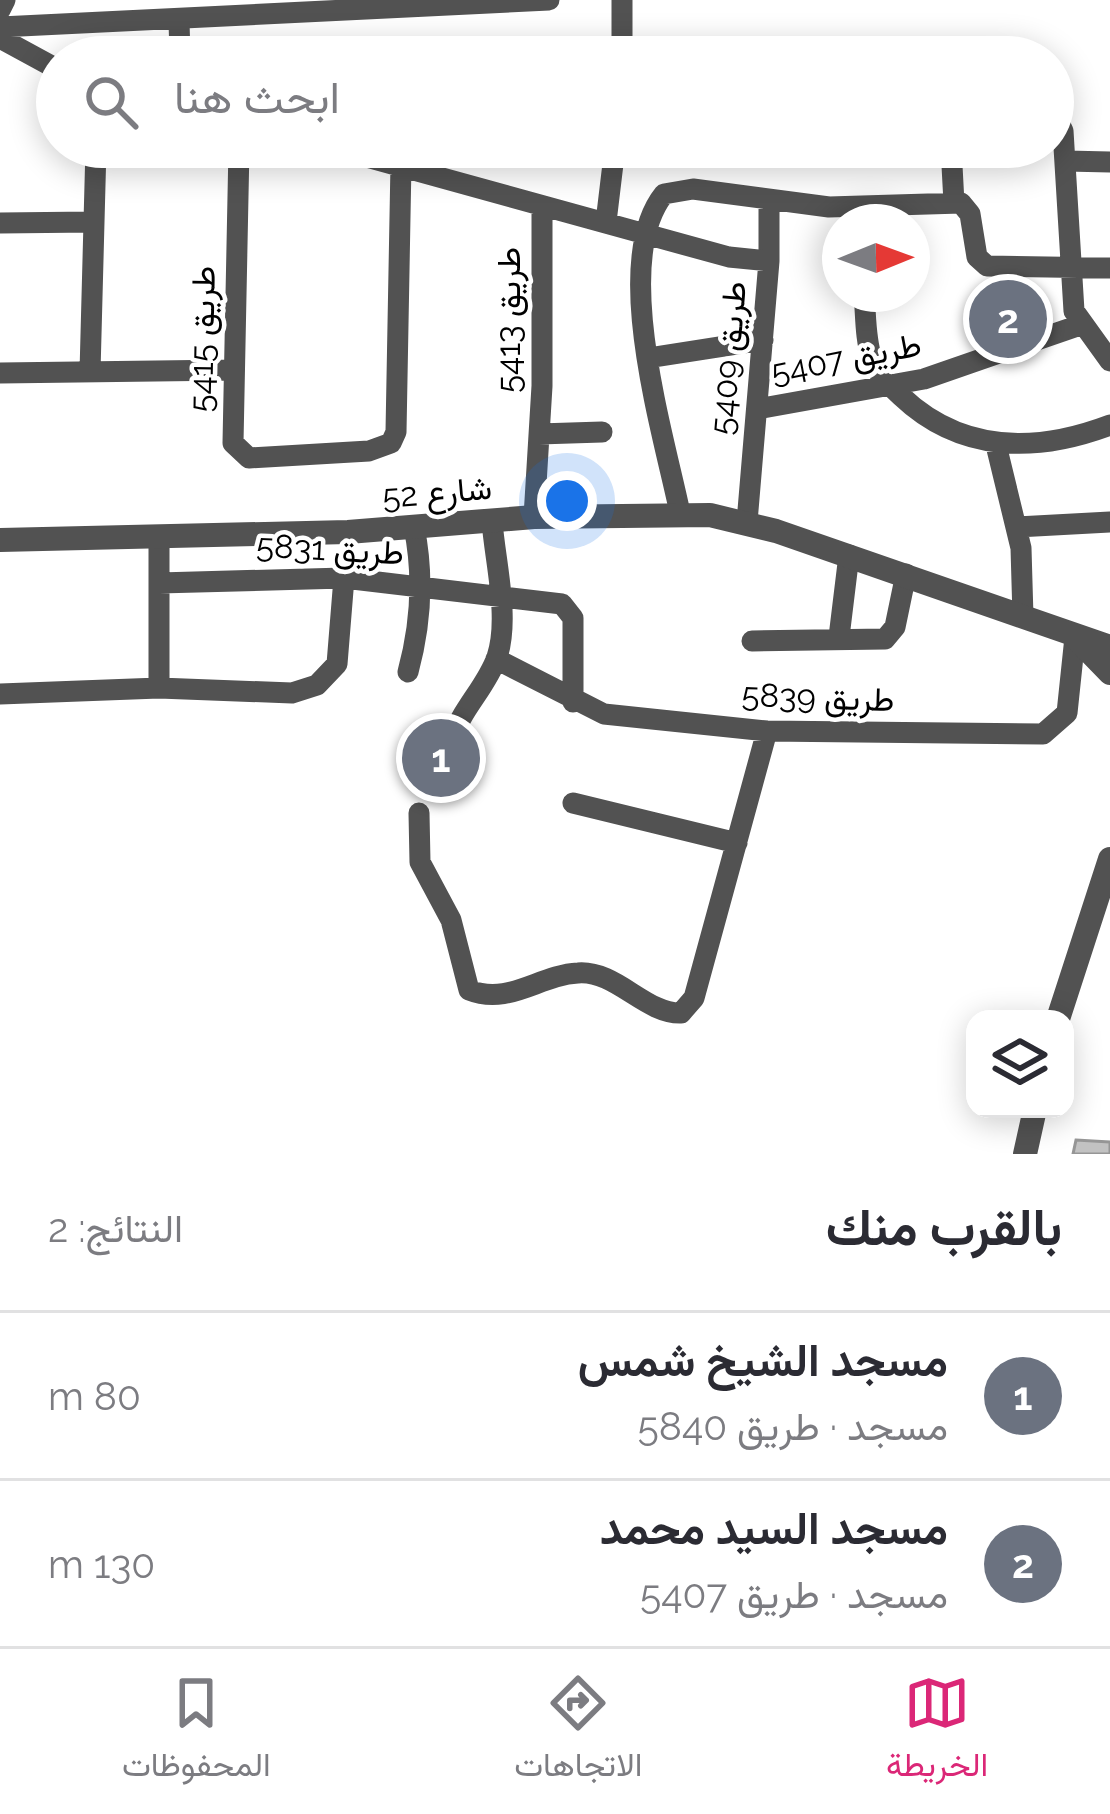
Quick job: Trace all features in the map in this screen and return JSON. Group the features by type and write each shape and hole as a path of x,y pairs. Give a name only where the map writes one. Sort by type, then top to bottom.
{"street":[{"path":"0,10 5,0"},
{"path":"0,27 179,21 268,8 549,0"},
{"path":"622,0 622,36"},
{"path":"179,21 179,36"},
{"path":"0,38 36,58"},
{"path":"1074,161 1110,162"},
{"path":"90,372 95,168"},
{"name":"طريق 5415","path":"238,168 233,442 249,458 369,451 391,442 396,432 401,168"},
{"path":"417,168 735,259 769,261"},
{"path":"606,222 612,168"},
{"path":"952,168 954,203"},
{"path":"1066,168 1072,303 1110,361"},
{"path":"680,513 640,320 646,235 654,206 678,189 822,208"},
{"name":"طريق 5409","path":"747,522 764,340 769,199"},
{"path":"930,206 954,203 970,214 981,263 1110,268"},
{"name":"طريق 5413","path":"534,517 542,207"},
{"path":"0,223 92,222"},
{"path":"866,312 871,357 891,387 939,424 996,445 1067,439 1110,425"},
{"name":"طريق 5407","path":"757,409 891,387 1083,324"},
{"path":"648,358 764,340"},
{"path":"0,373 233,370"},
{"name":"طريق 5413","path":"539,434 602,432"},
{"path":"996,445 1024,569 1023,617"},
{"name":"شارع 52","path":"0,540 680,513 747,522 1110,647"},
{"path":"452,742 457,722 496,659 501,639 492,521"},
{"path":"1017,527 1110,522"},
{"path":"408,672 420,587 414,527"},
{"path":"159,536 159,688"},
{"path":"839,637 849,555"},
{"path":"752,641 892,635 906,574"},
{"path":"0,694 159,688 292,693 317,685 338,664 344,578"},
{"name":"طريق 5831","path":"159,583 344,578 570,608 573,702"},
{"name":"شارع 52","path":"1075,637 1110,673"},
{"name":"طريق 5839","path":"496,659 604,714 767,731 1043,734 1067,713 1075,637"},
{"path":"418,813 425,879 452,920 469,990 484,996 580,972 681,1013 694,998 767,731"},
{"path":"573,803 737,843"},
{"path":"1061,1010 1110,859"},
{"path":"1025,1154 1033,1118"}],"building":[{"path":"1076,1140 1110,1142 1110,1154 1073,1154"}],"place":[{"name":"مسجد السيد محمد","path":"1008,319"},
{"name":"مسجد الشيخ شمس","path":"441,758"}]}
